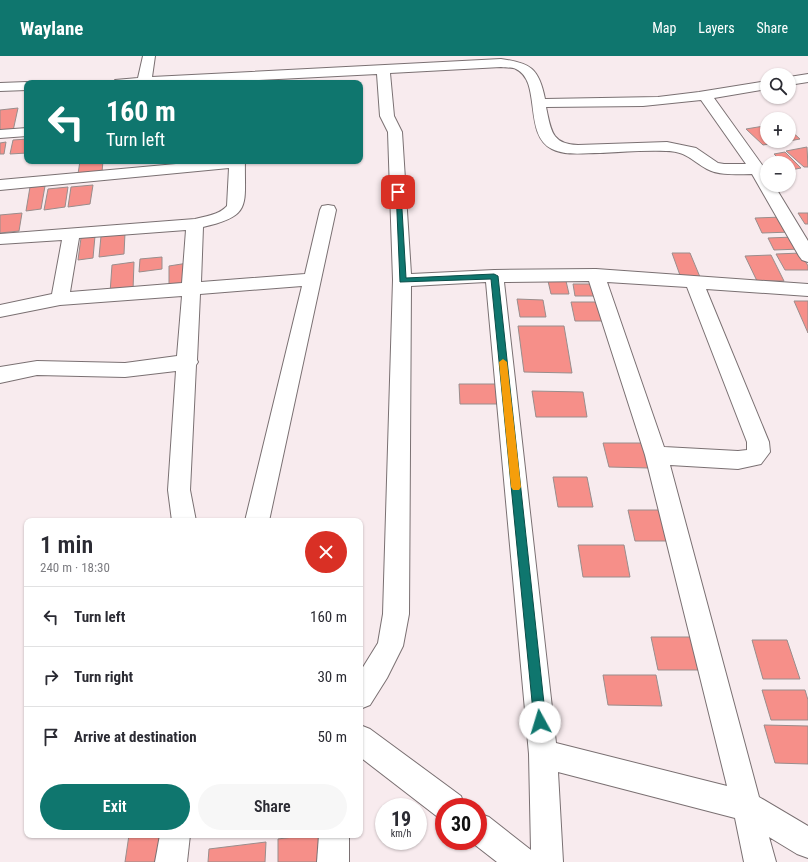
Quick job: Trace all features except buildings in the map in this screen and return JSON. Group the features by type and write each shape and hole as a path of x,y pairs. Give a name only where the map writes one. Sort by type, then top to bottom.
{"street":[{"path":"145,80 149,56"},
{"path":"224,80 500,59 523,67 530,73 540,103 544,132 548,141 557,146 572,149 667,146 691,151 713,166 723,169 757,169"},
{"path":"363,690 390,646 396,614 402,280 395,132 387,116 383,68"},
{"path":"796,80 808,78"},
{"path":"0,87 24,86"},
{"path":"540,103 614,103 705,96 760,86"},
{"path":"705,96 757,169 808,256"},
{"path":"0,134 24,132"},
{"path":"0,185 216,164"},
{"path":"0,239 195,224 221,218 234,210 237,203 237,164"},
{"path":"258,518 328,210"},
{"path":"184,518 179,490 188,362 195,224"},
{"path":"60,299 71,234"},
{"path":"402,280 494,276 596,275 808,290"},
{"path":"596,275 656,455 747,806 760,862"},
{"path":"494,276 543,754 547,862"},
{"path":"0,311 32,303 60,299 191,287 312,279"},
{"path":"656,455 738,460 754,458 759,452 758,442 694,282"},
{"path":"0,375 37,368 125,370 188,362"},
{"path":"363,741 438,798"},
{"path":"543,754 747,806 808,843"},
{"path":"487,835 522,862"},
{"path":"171,862 175,838"},
{"path":"333,862 334,838"}],"slow traffic":[{"path":"503,362 516,487"}],"route":[{"path":"398,192 402,280 494,276 540,722"}]}
